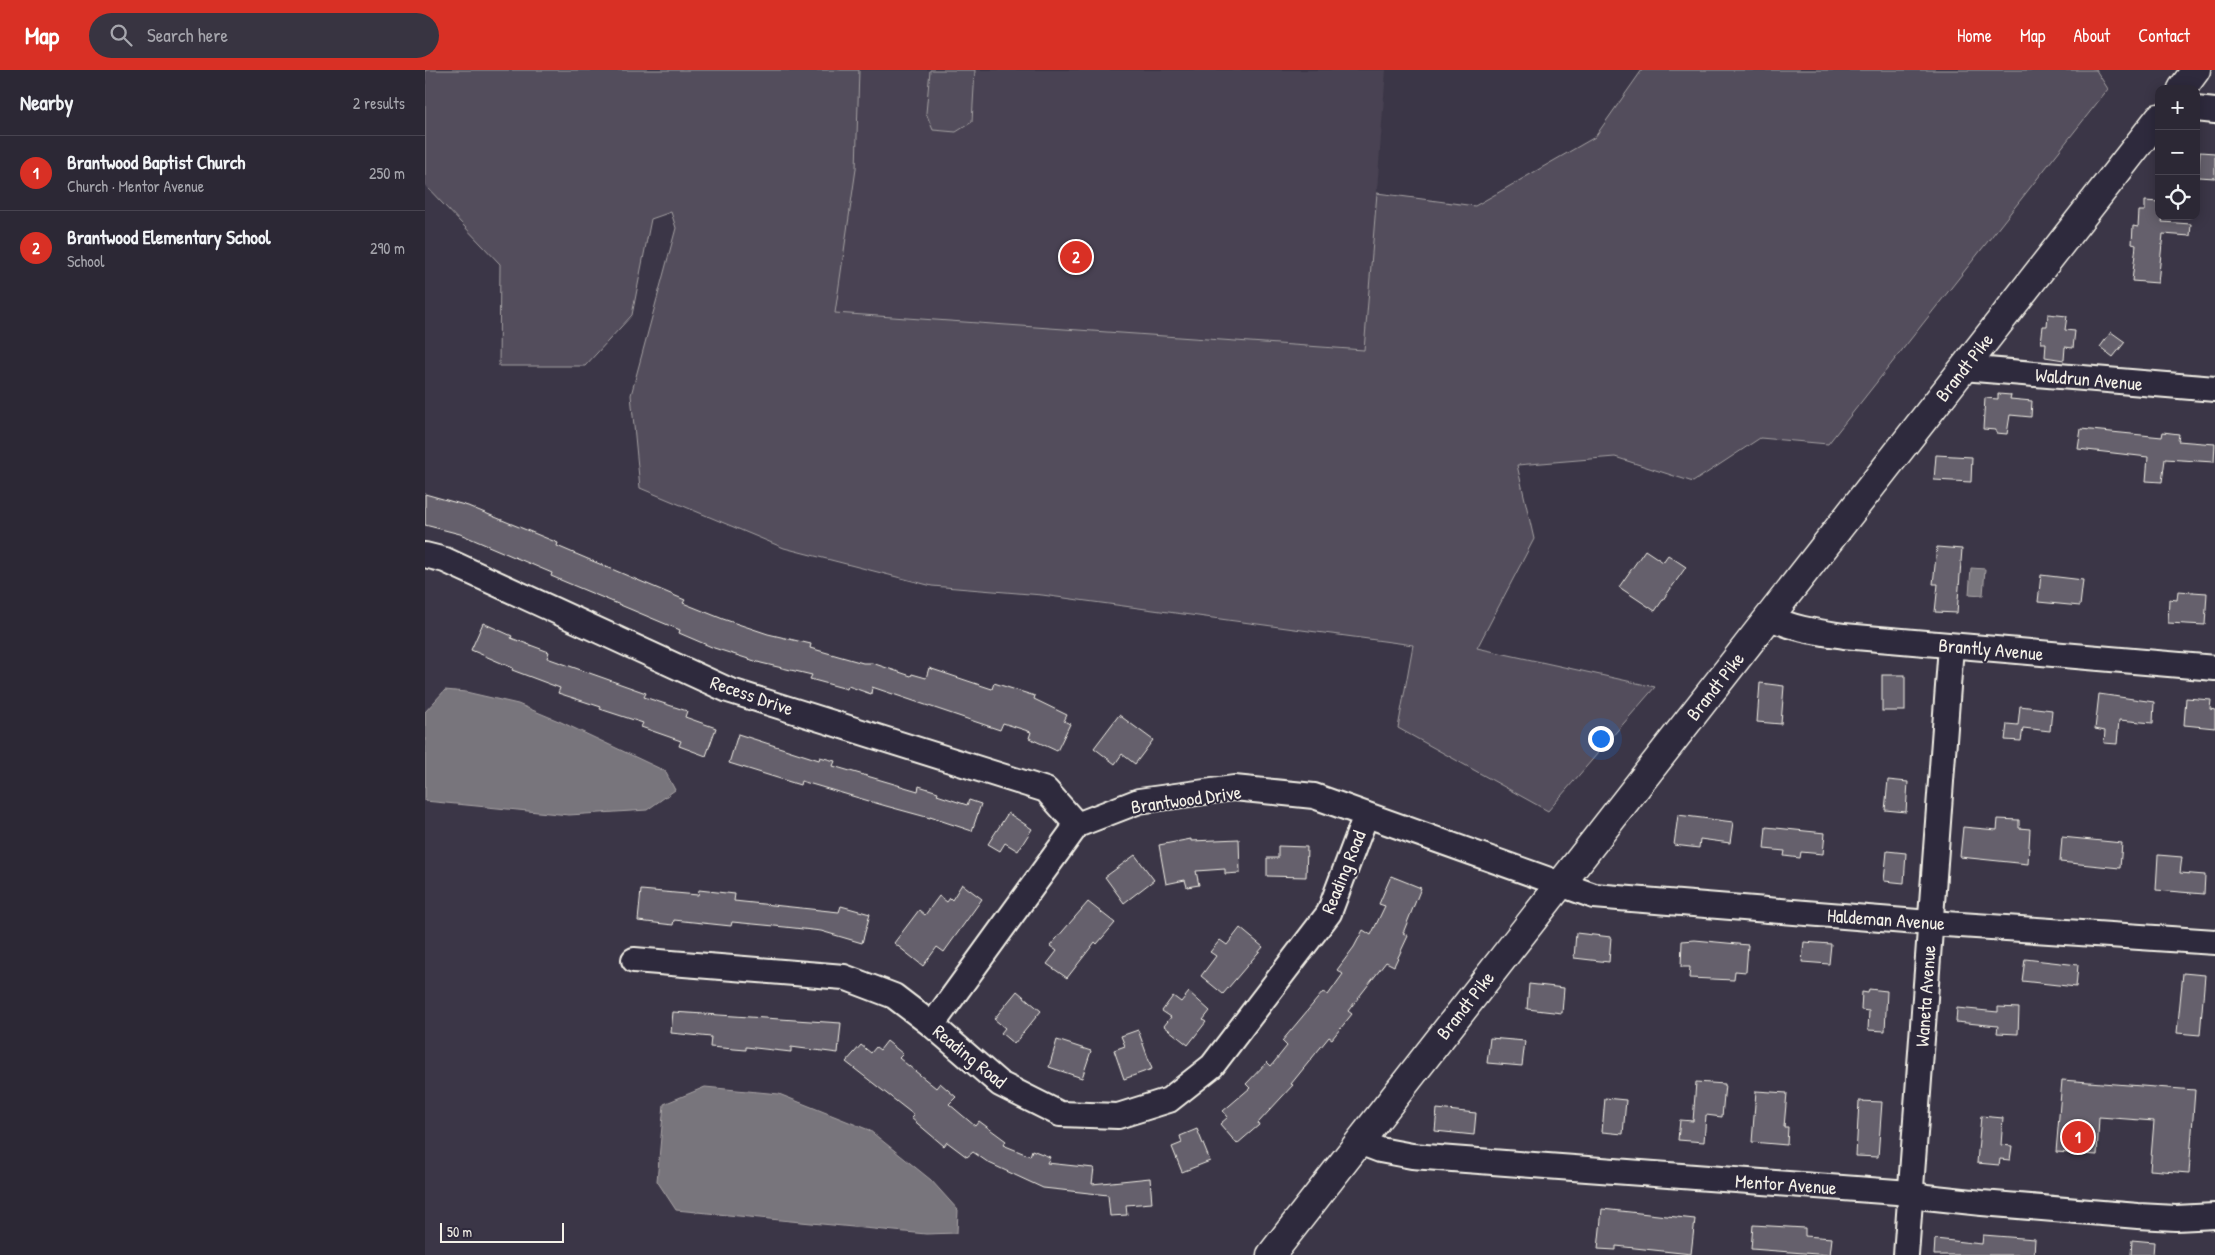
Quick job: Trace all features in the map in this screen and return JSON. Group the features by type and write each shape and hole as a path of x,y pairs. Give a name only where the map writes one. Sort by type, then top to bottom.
{"main road":[{"path":"2185,85 2197,70"},
{"name":"Brandt Pike","path":"1271,1255 2155,123"}],"street":[{"path":"2200,109 2215,111"},
{"name":"Waldrun Avenue","path":"1963,368 2215,389"},
{"name":"Recess Drive","path":"425,555 445,560 728,690 1046,790 1077,825"},
{"name":"Brantly Avenue","path":"1769,618 1802,630 1951,646 2215,668"},
{"name":"Waneta Avenue","path":"1906,1255 1951,646"},
{"name":"Brantwood Drive","path":"1077,825 1139,801 1234,788 1314,796 1560,884"},
{"name":"Reading Road","path":"635,960 845,977 895,996 932,1025 1000,1084 1060,1114 1118,1116 1169,1100 1212,1066 1329,913 1366,815"},
{"path":"932,1025 1077,825"},
{"name":"Haldeman Avenue","path":"1560,884 1594,896 1930,923 2215,942"},
{"name":"Mentor Avenue","path":"1359,1142 1379,1150 1412,1156 1910,1193 1963,1201 2138,1216 2176,1218 2215,1212"}],"shaded area":[{"path":"425,70 859,70 856,169 835,313 1364,350 1377,193 1475,206 1595,137 1642,70 2096,70 2108,89 1828,444 1760,438 1693,482 1615,457 1517,465 1534,539 1477,648 1655,687 1548,811 1398,728 1413,645 1042,595 932,586 784,548 640,488 631,395 676,228 671,212 651,219 632,315 585,366 499,366 500,264 425,185"},
{"path":"791,70 1386,70 1365,350 776,320"},
{"path":"930,70 975,70 972,122 956,132 933,130 926,113"},
{"path":"1971,568 1985,569 1983,595 1969,594"},
{"path":"445,690 466,692 518,704 561,722 665,771 675,790 647,810 569,815 425,801 425,712"},
{"path":"705,1087 779,1094 869,1130 931,1180 958,1210 957,1233 926,1234 676,1210 657,1181 664,1104"}],"building":[{"path":"2200,152 2215,153 2215,178 2200,177"},
{"path":"2145,201 2155,202 2155,220 2191,224 2190,236 2163,234 2158,283 2132,281 2136,245 2132,244 2133,226 2138,227 2139,211 2145,211"},
{"path":"2048,314 2067,316 2065,330 2075,331 2073,348 2065,347 2064,360 2045,357 2046,343 2041,343 2043,326 2047,326"},
{"path":"2111,332 2125,342 2113,357 2100,347"},
{"path":"1998,394 2011,395 2010,399 2032,401 2031,417 2010,415 2007,434 1996,433 1996,430 1983,429 1985,398 1998,399"},
{"path":"2081,429 2162,437 2163,432 2179,434 2178,441 2215,444 2214,462 2165,459 2162,482 2146,481 2148,457 2078,449"},
{"path":"1936,455 1972,457 1971,482 1934,480"},
{"path":"425,494 468,506 558,543 557,546 685,600 683,603 723,619 768,634 811,644 810,648 863,663 872,663 911,676 912,674 926,678 929,668 992,689 994,683 1035,696 1034,699 1067,715 1064,721 1070,724 1057,751 1029,738 1031,732 1003,723 1000,730 872,687 871,694 848,686 847,689 810,679 812,675 761,663 714,648 679,633 680,630 551,576 552,573 460,534 425,525"},
{"path":"1937,547 1962,549 1957,613 1935,612 1938,584 1933,584"},
{"path":"1645,550 1663,562 1668,555 1686,567 1655,611 1619,587"},
{"path":"2041,575 2083,580 2080,606 2038,602"},
{"path":"2178,591 2207,593 2205,625 2168,623 2169,599 2177,600"},
{"path":"483,623 512,636 511,638 549,652 547,658 646,693 644,697 687,711 685,717 716,728 706,756 679,746 681,741 641,727 643,723 558,693 560,688 512,670 513,668 471,650"},
{"path":"1882,675 1905,675 1905,711 1882,711"},
{"path":"1760,683 1784,686 1781,724 1757,722"},
{"path":"2099,694 2154,702 2153,723 2119,720 2117,744 2104,743 2105,731 2095,729"},
{"path":"2186,698 2211,700 2210,709 2215,710 2215,728 2184,725"},
{"path":"2020,706 2052,710 2050,731 2023,728 2021,741 2005,740 2007,724 2018,725"},
{"path":"1119,715 1153,740 1135,764 1122,754 1115,764 1094,748"},
{"path":"738,734 819,760 820,757 835,761 833,766 918,791 919,786 938,792 937,795 967,805 969,800 981,804 972,831 930,817 801,781 800,785 729,763"},
{"path":"1888,780 1908,782 1906,812 1885,810"},
{"path":"1008,813 1032,829 1018,851 1005,843 1000,851 988,844"},
{"path":"1678,815 1733,822 1730,843 1700,839 1699,848 1674,845"},
{"path":"1998,819 2019,820 2019,828 2030,829 2028,864 1960,857 1963,827 1997,830"},
{"path":"1766,827 1825,833 1823,854 1801,852 1800,858 1784,856 1785,851 1764,849"},
{"path":"2062,837 2122,843 2120,868 2060,862"},
{"path":"1191,839 1191,841 1239,839 1240,873 1225,874 1225,869 1196,871 1199,885 1187,887 1185,880 1166,884 1159,845"},
{"path":"1278,846 1307,847 1306,877 1267,876 1267,858 1278,858"},
{"path":"1887,851 1906,853 1904,883 1884,881"},
{"path":"1135,855 1154,880 1124,903 1105,877"},
{"path":"2158,855 2182,857 2180,873 2205,875 2204,894 2156,890"},
{"path":"1391,876 1421,888 1403,933 1408,936 1394,966 1386,962 1348,1011 1352,1014 1332,1039 1329,1037 1291,1084 1293,1085 1258,1123 1259,1125 1237,1144 1220,1124 1228,1117 1223,1111 1250,1088 1246,1084 1267,1062 1271,1066 1287,1046 1282,1041 1323,992 1328,995 1343,974 1337,970 1354,947 1363,930 1371,935 1385,906 1379,904"},
{"path":"962,884 982,899 944,952 937,947 923,966 894,943 919,910 925,915 939,896 947,902 950,898 952,900"},
{"path":"641,890 698,895 699,890 735,894 734,901 839,912 841,906 870,914 862,943 821,931 785,927 732,922 731,926 674,920 673,925 638,921"},
{"path":"1088,902 1115,923 1097,944 1095,942 1067,978 1047,964 1057,951 1050,946"},
{"path":"1240,928 1263,947 1223,994 1201,976 1216,956 1210,952 1220,940 1227,945"},
{"path":"1576,933 1611,937 1609,962 1574,958"},
{"path":"1695,940 1748,945 1746,972 1735,971 1734,980 1689,978 1690,967 1681,967 1682,941"},
{"path":"1804,942 1831,944 1829,964 1802,962"},
{"path":"2025,959 2078,965 2076,987 2022,981"},
{"path":"2183,973 2205,975 2200,1035 2177,1033"},
{"path":"1529,984 1564,988 1562,1013 1527,1009"},
{"path":"1869,989 1887,991 1885,1031 1868,1030 1869,1011 1861,1010 1862,992 1868,993"},
{"path":"1017,991 1041,1011 1014,1044 1001,1033 1005,1028 994,1019"},
{"path":"1189,992 1210,1011 1203,1020 1206,1022 1188,1045 1164,1026 1171,1017 1162,1011 1173,996 1181,1002"},
{"path":"1998,1007 2019,1008 2018,1034 1997,1033 1998,1026 1956,1022 1957,1008 1998,1012"},
{"path":"673,1012 841,1023 838,1053 791,1047 791,1052 746,1047 746,1050 710,1047 711,1037 671,1033"},
{"path":"1138,1030 1152,1069 1124,1079 1114,1050 1125,1046 1121,1036"},
{"path":"1490,1038 1525,1041 1522,1066 1487,1063"},
{"path":"1057,1040 1091,1051 1082,1078 1049,1067"},
{"path":"887,1041 903,1054 899,1058 936,1088 940,1083 956,1097 949,1104 975,1126 979,1121 1006,1141 1003,1145 1030,1156 1032,1150 1050,1157 1047,1163 1094,1168 1092,1184 1150,1178 1152,1203 1126,1205 1127,1215 1110,1216 1108,1195 1043,1188 989,1163 973,1152 967,1157 947,1142 944,1146 911,1118 914,1115 846,1062 861,1045 871,1053 876,1047 880,1050"},
{"path":"2062,1080 2195,1090 2189,1173 2150,1170 2154,1121 2099,1117 2097,1155 2056,1152"},
{"path":"1696,1082 1725,1084 1722,1117 1706,1115 1704,1142 1678,1140 1680,1120 1693,1121"},
{"path":"1756,1091 1787,1093 1784,1127 1788,1127 1787,1145 1752,1142"},
{"path":"1605,1098 1626,1100 1623,1134 1602,1132"},
{"path":"1859,1101 1882,1102 1878,1157 1856,1156"},
{"path":"1437,1109 1476,1113 1474,1135 1435,1131"},
{"path":"1981,1116 2003,1118 2001,1145 2012,1146 2010,1160 2000,1159 1999,1165 1977,1163"},
{"path":"1197,1129 1210,1161 1182,1172 1172,1147 1182,1143 1180,1136"},
{"path":"1602,1209 1695,1219 1691,1254 1616,1246 1616,1250 1598,1249"},
{"path":"1753,1225 1805,1228 1805,1236 1832,1238 1830,1255 1751,1249"},
{"path":"1983,1235 2035,1239 2034,1255 1934,1255 1935,1239 1982,1244"},
{"path":"2132,1240 2154,1242 2153,1255 2131,1255"}],"place":[{"name":"Brantwood Elementary School","path":"1076,257"},
{"name":"Brantwood Baptist Church","path":"2078,1137"}]}
